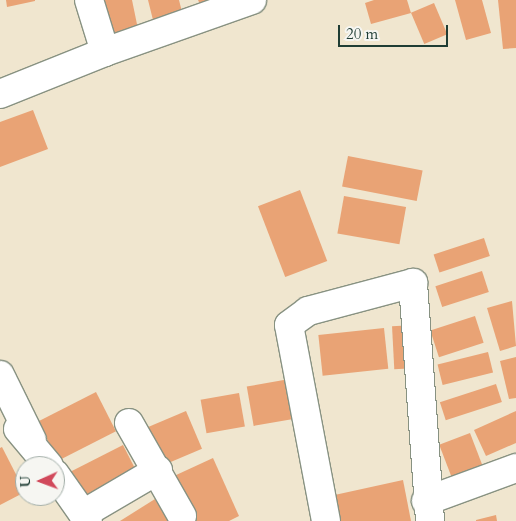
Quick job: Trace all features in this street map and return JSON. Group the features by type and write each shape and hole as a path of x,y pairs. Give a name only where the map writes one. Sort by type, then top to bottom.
{"street":[{"path":"89,0 104,52"},
{"path":"0,94 104,52 252,0"},
{"path":"326,521 288,325 308,311 413,283 428,511 516,468"},
{"path":"0,375 32,440 42,456"},
{"path":"0,414 32,440"},
{"path":"129,423 158,470 182,516"},
{"path":"65,489 85,518 158,470"}],"building":[{"path":"6,0 35,0 35,1 7,7"},
{"path":"95,0 132,0 139,34 104,41"},
{"path":"148,0 179,0 182,12 153,20"},
{"path":"198,0 216,0 201,6"},
{"path":"374,0 407,0 411,13 371,24 365,3"},
{"path":"455,0 482,0 491,33 466,40"},
{"path":"498,0 516,0 516,48 503,49"},
{"path":"434,3 447,34 424,44 411,13"},
{"path":"33,110 48,149 0,167 0,122"},
{"path":"348,156 423,171 417,201 342,186"},
{"path":"300,190 327,261 285,277 258,206"},
{"path":"344,196 406,207 399,244 337,233"},
{"path":"484,238 490,256 439,272 434,254"},
{"path":"482,271 489,292 442,307 435,286"},
{"path":"512,301 516,346 500,351 487,308"},
{"path":"475,316 484,343 439,357 430,331"},
{"path":"415,325 417,368 394,369 392,326"},
{"path":"384,328 388,369 323,376 318,335"},
{"path":"488,352 493,372 443,385 438,365"},
{"path":"516,357 516,398 509,399 500,361"},
{"path":"295,378 302,417 254,426 247,387"},
{"path":"496,384 502,402 446,420 440,402"},
{"path":"96,392 116,431 65,457 56,456 38,422"},
{"path":"239,393 245,426 206,433 201,400"},
{"path":"186,411 202,449 162,466 146,428"},
{"path":"516,411 516,443 486,456 474,430"},
{"path":"470,433 485,472 454,484 439,445"},
{"path":"123,445 137,472 80,501 66,474"},
{"path":"2,447 15,472 15,497 0,505 0,448"},
{"path":"213,458 239,516 229,521 194,521 174,476"},
{"path":"403,480 411,521 335,521 330,496"},
{"path":"155,499 168,521 120,521"},
{"path":"496,515 497,521 476,521 476,520"}]}
